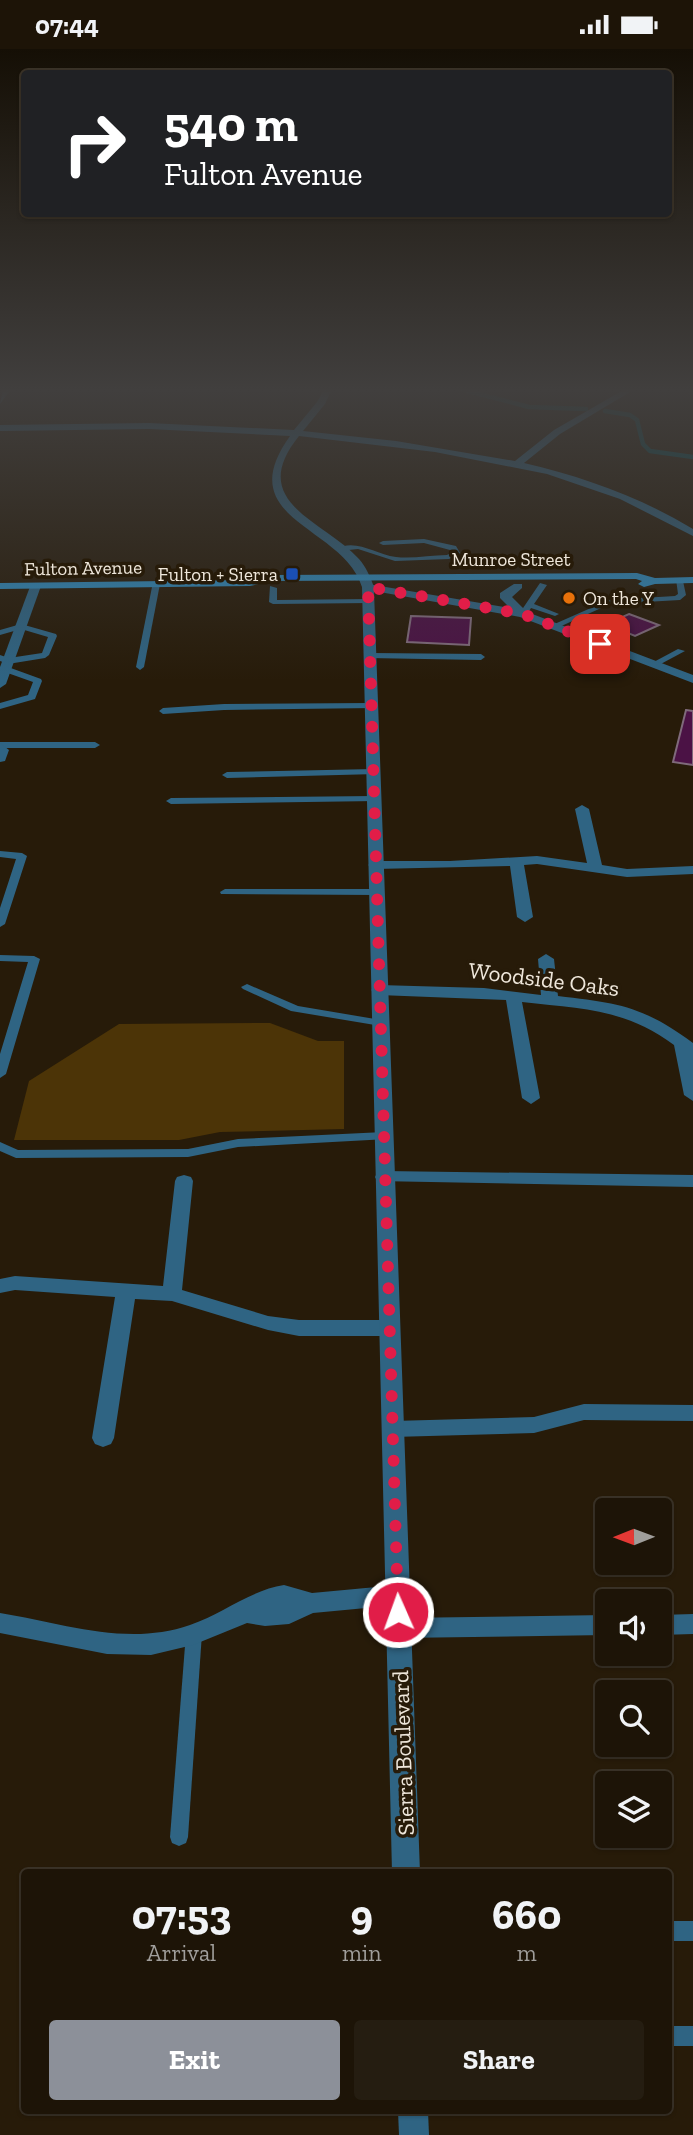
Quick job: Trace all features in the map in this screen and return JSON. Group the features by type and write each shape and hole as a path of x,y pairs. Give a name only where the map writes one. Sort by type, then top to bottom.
{"main road":[{"name":"Munroe Street","path":"369,589 637,576 654,581 693,580"},
{"name":"Fulton Avenue","path":"0,586 250,583 272,578 369,589"},
{"name":"Munroe Street","path":"369,589 641,585 654,581"},
{"name":"Fulton Avenue","path":"250,583 273,588 369,589"}],"street":[{"path":"278,486 285,505 299,519 352,558 369,589"},
{"path":"594,486 664,515 693,533"},
{"path":"0,684 5,663 35,586"},
{"path":"518,586 506,593 506,598 527,610"},
{"name":"Fulton Avenue","path":"369,589 527,610 693,679"},
{"name":"Sierra Boulevard","path":"369,589 406,1869"},
{"path":"0,746 0,758"},
{"path":"582,809 596,870"},
{"path":"516,860 525,917"},
{"path":"375,865 450,865 516,860 544,861 627,873 693,870"},
{"path":"546,959 550,1000"},
{"name":"Woodside Oaks","path":"379,990 513,996 605,1006 638,1015 658,1025 687,1047"},
{"path":"513,996 531,1098"},
{"path":"687,1047 693,1095"},
{"path":"384,1177 693,1181"},
{"path":"172,1294 184,1181"},
{"path":"0,1286 15,1283 172,1294 268,1323 299,1328 390,1328"},
{"path":"103,1438 126,1290"},
{"path":"393,1429 534,1425 584,1412 693,1413"},
{"path":"0,1623 34,1628 97,1644 139,1647 179,1639 245,1612 265,1616 289,1613 310,1603 398,1595"},
{"path":"672,1625 693,1624"},
{"path":"399,1629 595,1625"},
{"path":"413,2114 414,2135"}],"lane":[{"path":"339,549 379,543 424,541 453,548 456,553 449,557 395,559 359,547"},
{"path":"677,599 682,595 679,581"},
{"path":"140,667 156,585"},
{"path":"527,610 543,585"},
{"path":"554,620 610,603 693,599"},
{"path":"0,633 21,626 53,636 45,655 5,663"},
{"path":"654,664 681,651"},
{"path":"371,656 481,657"},
{"path":"0,706 32,697 38,681 5,663"},
{"path":"163,711 223,707 372,706"},
{"path":"0,746 95,745"},
{"path":"226,775 374,772"},
{"path":"171,801 374,799"},
{"path":"0,854 22,856 0,924"},
{"path":"225,892 376,892"},
{"path":"0,958 34,959 0,1074"},
{"path":"247,987 295,1009 381,1023"},
{"path":"0,1146 16,1154 188,1153 238,1143 384,1136"},
{"path":"179,1837 194,1633"},
{"path":"672,1931 693,1931"},
{"path":"672,2036 693,2036"}],"shaded area":[{"path":"270,1023 318,1041 344,1041 344,1129 220,1132 179,1140 14,1140 29,1081 119,1024"}],"building":[{"path":"629,614 659,625 635,636 606,624"},
{"path":"411,616 471,618 469,645 407,642"},
{"path":"686,710 693,711 693,765 673,762"}],"place":[{"name":"Fulton + Sierra","path":"292,574"},
{"name":"On the Y","path":"569,598"}],"route":[{"path":"398,1612 368,587 523,614 600,644"}]}
